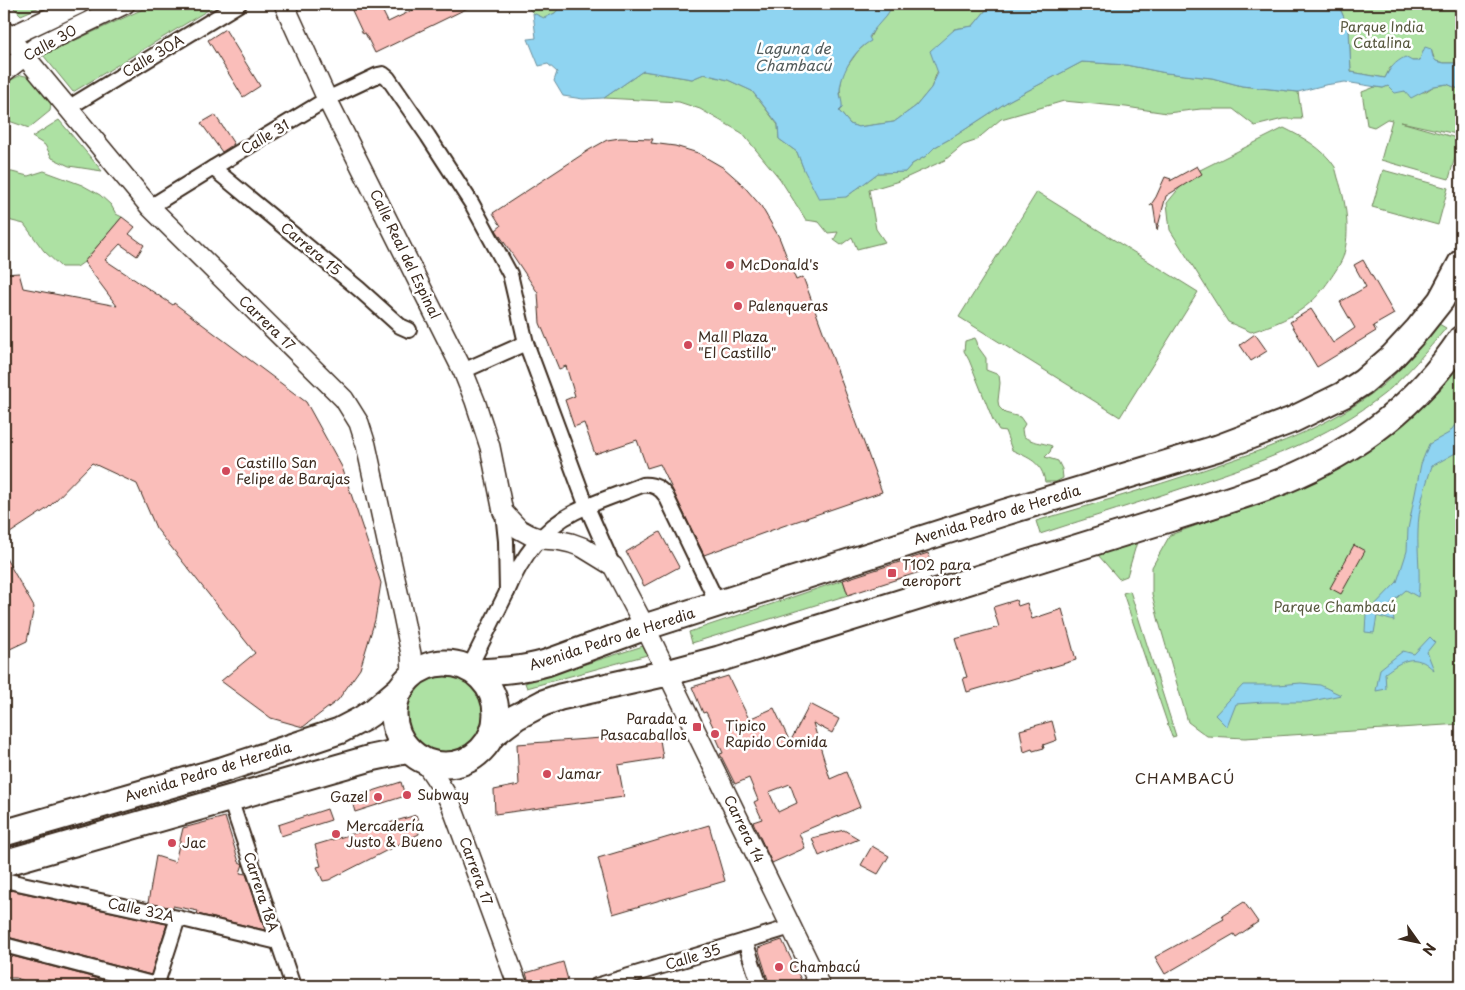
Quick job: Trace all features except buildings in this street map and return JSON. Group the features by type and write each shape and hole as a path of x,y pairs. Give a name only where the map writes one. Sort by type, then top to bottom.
{"highway":[{"name":"Avenida Pedro de Heredia","path":"472,670 511,670 530,667 645,627 997,515 1218,448 1292,420 1343,395 1363,382 1392,357 1418,330 1442,300 1461,263"},
{"path":"491,736 516,717 543,703 560,697 667,673 719,659 1154,524 1284,480 1352,447 1384,423 1430,381 1461,339"},
{"path":"4,863 371,758 416,756 439,765 455,764 469,759 482,749 491,736 495,725 496,712 491,691 484,681 472,670 455,663 440,663 425,666 406,681 394,705 394,723 397,733 416,756"},
{"name":"Avenida Pedro de Heredia","path":"4,833 222,770 339,731 374,711 406,681"}],"main road":[{"name":"Calle 30","path":"6,38 80,4"},
{"name":"Calle 30","path":"4,72 36,47 125,4"},
{"name":"Calle Real del Espinal","path":"284,4 327,99 463,371 490,447 503,512"},
{"name":"Carrera 17","path":"6,38 24,56 150,207 344,399 359,423 366,445 411,654 406,681"},
{"path":"503,512 519,529 530,535 582,547 613,566 667,673"},
{"name":"Carrera 14","path":"667,673 820,986"},
{"name":"Carrera 17","path":"416,756 444,791 451,804 514,985"}],"street":[{"name":"Calle 30A","path":"68,108 239,4"},
{"name":"Calle 31","path":"150,207 327,99 383,74 388,78 428,136 472,204 510,274 526,343"},
{"name":"Carrera 15","path":"213,168 359,289 400,326 409,330"},
{"path":"463,371 526,343 587,507 613,566"},
{"name":"Calle Real del Espinal","path":"472,670 515,575 524,558 541,538 562,520 587,507 642,484 649,484 662,490 666,496 718,604"},
{"name":"Calle Real del Espinal","path":"503,512 507,592"},
{"name":"Carrera 18A","path":"230,799 293,986"},
{"name":"Calle 32A","path":"4,880 278,942"},
{"path":"4,945 156,986 178,918"},
{"name":"Calle 35","path":"596,986 791,927"},
{"path":"745,941 760,986"}],"green space":[{"path":"10,4 47,4 21,15"},
{"path":"154,4 218,4 73,92 43,55"},
{"path":"524,4 563,4 555,13 544,19 533,13"},
{"path":"895,4 991,4 973,26 954,29 931,88 916,106 894,122 858,127 850,124 839,111 842,108 840,89 843,72 858,51 867,43 877,24"},
{"name":"Parque India Catalina","path":"1338,4 1461,4 1461,63 1435,61 1431,49 1419,61 1412,61 1390,68 1385,78 1351,72 1349,29"},
{"path":"1082,62 1126,65 1166,73 1212,78 1242,86 1298,92 1302,119 1283,119 1255,126 1233,109 1201,109 1167,113 1064,101 1001,119 975,141 963,145 945,160 899,181 869,190 876,229 885,242 857,249 852,237 841,245 834,240 838,232 828,233 819,222 806,220 780,179 742,133 700,109 679,102 604,98 643,71 692,79 704,74 728,80 752,91 778,125 779,139 797,152 804,170 846,197 878,173 905,172 912,164 926,156 935,147 1010,100"},
{"path":"21,75 30,77 51,104 50,111 29,128 6,120 4,92 9,81"},
{"path":"1447,84 1461,90 1461,135 1401,122 1460,139 1449,179 1381,160 1392,120 1387,119 1374,127 1367,125 1362,92 1375,87 1383,88 1388,86 1405,91 1425,92 1434,86"},
{"path":"59,120 102,171 69,166 52,158 45,145 32,137"},
{"path":"1284,128 1305,139 1324,154 1335,167 1345,207 1347,237 1343,257 1338,267 1316,298 1291,316 1251,332 1228,322 1170,230 1167,203 1190,175"},
{"path":"4,170 28,176 44,171 82,185 100,195 111,205 116,214 122,217 84,262 77,267 61,267 44,251 24,224 4,219"},
{"path":"1383,170 1448,188 1438,225 1372,207"},
{"path":"1037,192 1198,292 1120,417 959,317"},
{"path":"1439,324 1446,328 1401,379 1362,410 1316,437 1242,468 1040,534 1036,521 1141,490 1226,462 1274,445 1320,425 1363,400 1383,385 1413,356"},
{"path":"975,338 978,347 986,358 986,370 999,375 999,407 1005,413 1020,417 1025,424 1022,429 1023,436 1052,446 1050,452 1045,457 1058,461 1062,469 1063,478 1056,482 1045,482 1038,465 1029,458 1012,450 1005,431 999,430 964,351 965,341"},
{"name":"Parque Chambacú","path":"1461,363 1461,724 1245,738 1207,736 1188,722 1152,594 1152,567 1170,535 1261,502 1356,456 1399,427 1440,390"},
{"path":"1137,542 1127,576 1119,579 1098,555"},
{"path":"843,580 848,595 692,643 689,632"},
{"path":"1130,591 1176,736 1172,737 1123,593"},
{"path":"643,646 647,655 527,688 525,683"},
{"path":"443,672 459,675 472,684 481,697 484,713 481,729 472,742 459,751 443,754 427,751 414,742 405,729 402,713 405,697 414,684 427,675"}],"water":[{"name":"Laguna de Chambacú","path":"563,4 895,4 869,37 871,41 860,49 850,61 843,75 840,92 842,108 839,111 850,124 858,127 894,122 916,106 931,88 938,73 930,51 955,29 973,26 991,4 1338,4 1349,29 1351,72 1385,78 1393,66 1405,57 1412,61 1419,61 1425,47 1431,49 1436,61 1461,63 1461,90 1447,84 1434,86 1411,98 1405,91 1395,93 1388,86 1383,88 1345,82 1298,92 1242,86 1212,78 1166,73 1126,65 1082,62 1010,100 935,147 926,156 912,164 905,172 878,173 846,197 819,199 797,152 779,139 778,124 752,91 728,80 704,74 692,79 643,71 604,98 583,99 563,96 554,81 557,72 548,64 539,66 528,39 536,38 533,13 544,18 555,13"},
{"path":"1461,417 1461,450 1432,466 1422,498 1418,523 1418,597 1406,590 1391,603 1394,621 1377,616 1374,633 1365,632 1366,614 1397,582 1407,551 1408,529 1421,464 1429,444 1449,433"},
{"path":"1430,637 1435,642 1427,652 1434,670 1422,662 1415,660 1406,661 1385,673 1386,689 1376,691 1380,669 1403,651 1414,654"},
{"path":"1301,683 1320,685 1341,695 1307,702 1236,704 1227,727 1215,715 1243,685"}],"place":[{"name":"McDonald's","path":"730,265"},
{"name":"Palenqueras","path":"738,306"},
{"name":"Mall Plaza \"El Castillo\"","path":"688,345"},
{"name":"Castillo San Felipe de Barajas","path":"226,471"},
{"name":"T102 para aeroport","path":"892,573"},
{"name":"Parada a Pasacaballos","path":"697,727"},
{"name":"Tipico Rapido Comida","path":"715,734"},
{"name":"Jamar","path":"547,774"},
{"name":"Subway","path":"407,795"},
{"name":"Gazel","path":"378,797"},
{"name":"Mercadería Justo & Bueno","path":"336,834"},
{"name":"Jac","path":"172,843"},
{"name":"Chambacú","path":"779,967"}],"district":[{"name":"CHAMBACÚ","path":"1185,779"}]}
